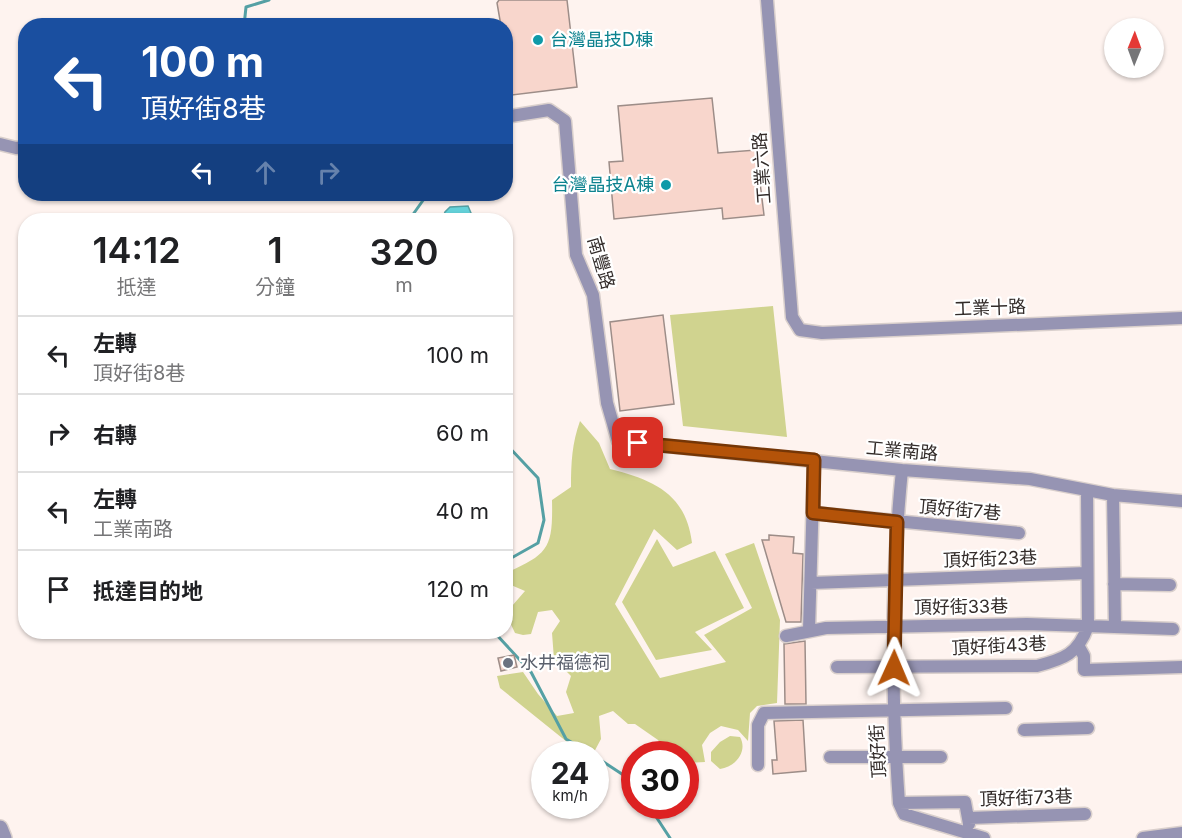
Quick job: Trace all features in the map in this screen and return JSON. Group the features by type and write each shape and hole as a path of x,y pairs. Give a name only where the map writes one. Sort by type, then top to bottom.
{"street":[{"name":"工業六路","path":"767,0 792,317 800,330"},
{"name":"南豐路","path":"513,116 549,110 565,121 576,255 592,295 607,403 618,441"},
{"path":"0,144 18,148"},
{"name":"工業十路","path":"800,330 822,333 1182,318"},
{"name":"工業南路","path":"618,441 903,470 1030,479 1113,495 1182,501"},
{"path":"809,630 814,460"},
{"name":"頂好街","path":"901,808 895,755 894,580 903,470"},
{"path":"1087,491 1088,626 1079,646 1084,656 1084,670 1182,667"},
{"path":"1113,495 1115,627"},
{"name":"頂好街7巷","path":"813,513 1019,533"},
{"name":"頂好街23巷","path":"811,583 1087,573"},
{"path":"1114,584 1170,585"},
{"name":"頂好街33巷","path":"786,636 826,628 895,626 1027,624 1173,629"},
{"name":"頂好街43巷","path":"837,667 1037,666 1061,660 1079,646"},
{"path":"758,765 758,725 764,713 1006,708"},
{"path":"1024,730 1088,728"},
{"path":"830,758 895,755 940,757"},
{"name":"頂好街73巷","path":"901,808 965,802 969,818 969,833"},
{"path":"901,808 984,838"},
{"name":"頂好街73巷","path":"969,818 1085,814"},
{"path":"0,828 4,838"},
{"path":"1143,838 1182,833"}],"green space":[{"path":"773,306 787,437 683,426 670,315"},
{"path":"580,421 599,443 610,469 654,484 675,501 689,526 692,543 677,550 654,529 615,604 660,678 726,662 704,635 752,608 725,554 754,543 780,620 777,703 757,706 750,713 748,741 738,730 721,726 710,733 702,745 705,762 699,762 699,741 659,741 635,724 628,724 613,711 599,716 600,741 566,741 500,688 497,676 523,672 557,716 574,713 566,692 571,676 554,659 552,633 560,621 552,610 538,612 531,634 515,633 513,629 513,605 525,591 513,586 513,570 540,554 546,547 551,529 552,500 571,487 572,453"},
{"path":"657,539 673,567 715,551 744,608 695,632 712,650 656,660 622,602"},
{"path":"730,736 740,737 741,753 735,762 720,769 711,761 711,752 720,742"}],"water":[{"path":"468,206 471,213 445,213 450,207"}],"building":[{"name":"台灣晶技D棟","path":"499,0 567,0 577,87 513,95 513,18 500,18 497,3"},
{"path":"712,98 718,153 756,150 764,215 723,219 722,208 614,219 609,162 623,161 618,106"},
{"path":"663,315 674,404 620,411 610,322"},
{"path":"769,535 794,537 793,553 803,554 801,622 786,622 762,540 769,540"},
{"path":"805,641 806,704 785,704 784,644"},
{"name":"水井福德祠","path":"514,655 517,667 501,671 498,658"},
{"path":"803,720 806,771 773,774 772,760 777,760 774,721"}],"waterway":[{"path":"245,18 246,7 269,0"},
{"path":"414,213 423,201"},
{"path":"513,451 538,478 544,520 538,543 513,557"},
{"path":"500,639 531,672 566,739 569,741"},
{"path":"609,766 621,773"},
{"path":"658,819 670,838"}],"place":[{"name":"台灣晶技D棟","path":"538,40"},
{"name":"台灣晶技A棟","path":"666,185"},
{"name":"水井福德祠","path":"508,663"}],"route":[{"path":"638,443 814,460 813,513 897,522 894,580 894,668"}]}
